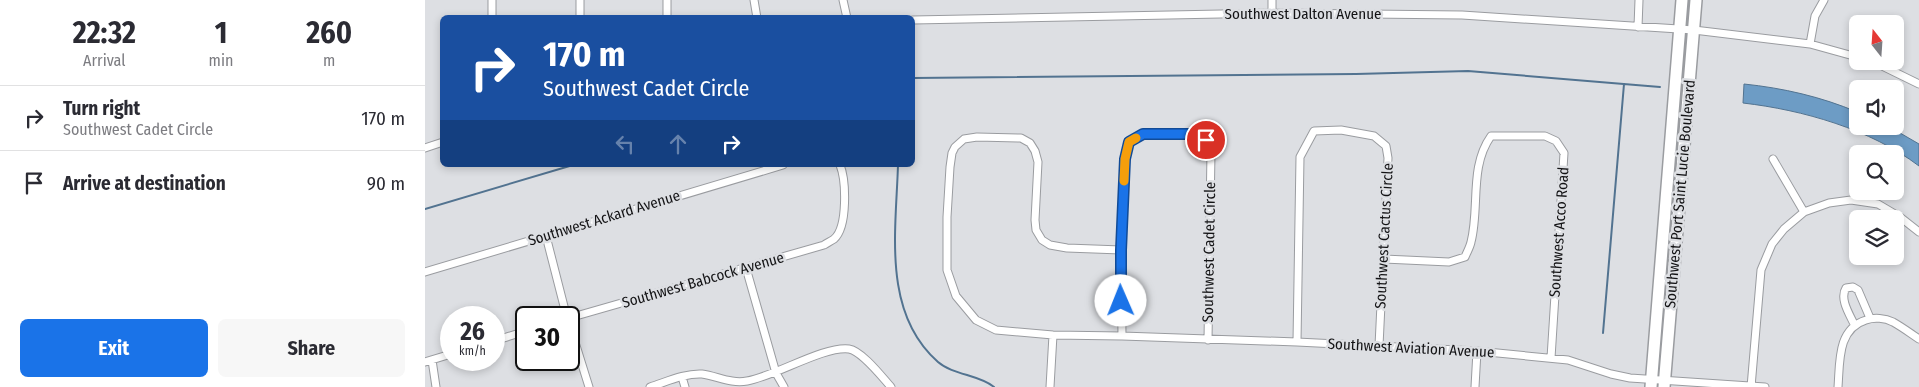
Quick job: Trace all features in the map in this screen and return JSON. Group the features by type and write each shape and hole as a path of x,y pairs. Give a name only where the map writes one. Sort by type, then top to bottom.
{"main road":[{"name":"Southwest Port Saint Lucie Boulevard","path":"1652,384 1682,0"},
{"name":"Southwest Port Saint Lucie Boulevard","path":"1664,384 1696,0"}],"street":[{"path":"492,0 492,15"},
{"path":"580,0 580,15"},
{"path":"667,0 667,15"},
{"path":"754,0 756,15"},
{"path":"843,0 846,15"},
{"path":"1272,0 1272,13"},
{"path":"1638,26 1639,0"},
{"path":"1810,44 1815,16 1824,0"},
{"name":"Southwest Dalton Avenue","path":"915,20 1272,13 1462,14 1694,30 1810,44 1849,55"},
{"path":"1890,70 1919,84"},
{"name":"Southwest Cactus Circle","path":"1297,342 1299,157 1314,131 1341,130 1374,136 1387,146 1389,158 1379,346"},
{"name":"Southwest Cadet Circle","path":"1122,336 1121,250 1125,159 1129,142 1143,134 1196,134 1206,140 1211,152 1208,340"},
{"name":"Southwest Acco Road","path":"1384,259 1449,262 1465,257 1471,242 1477,169 1483,147 1491,136 1545,136 1556,141 1564,153 1551,358"},
{"name":"Southwest Aviation Avenue","path":"1121,250 1061,248 1050,245 1042,240 1035,220 1038,162 1035,151 1030,143 1016,138 977,137 959,142 952,153 947,217 947,270 956,296 976,320 996,330 1053,335 1297,342 1477,351 1568,360 1611,374 1652,384 1765,387"},
{"path":"425,148 440,143"},
{"path":"1773,159 1804,212"},
{"name":"Southwest Ackard Avenue","path":"425,272 776,167"},
{"name":"Southwest Babcock Avenue","path":"580,315 746,268 823,245 835,239 842,226 844,174 842,167"},
{"path":"1751,386 1761,270 1772,244 1784,229 1804,212 1829,203 1851,200 1879,204 1919,232"},
{"path":"545,236 565,306"},
{"path":"746,268 776,373 783,387"},
{"path":"1855,326 1843,299 1845,288 1853,287 1858,290 1870,318"},
{"path":"1838,387 1841,348 1846,335 1855,326 1870,318 1887,320 1919,339"},
{"path":"1051,387 1053,335"},
{"path":"650,387 703,374 736,382 746,382 776,373 825,353 849,349 859,353 891,387"},
{"path":"1475,387 1477,351"},
{"path":"436,387 428,361 440,357"},
{"path":"580,358 589,387"},
{"path":"682,378 685,387"}],"water":[{"path":"1744,84 1802,94 1849,109 1849,128 1812,116 1743,103"},
{"path":"1864,135 1904,135 1919,144 1919,166 1904,156 1904,145 1885,145"}],"waterway":[{"path":"915,78 1356,74 1468,71 1660,87"},
{"path":"1603,333 1624,84"},
{"path":"425,209 566,167"},
{"path":"898,167 895,243 896,270 900,296 908,320 920,342 938,362 951,370 981,380 994,387"}],"slow traffic":[{"path":"1124,181 1125,159 1129,142 1136,138"}],"route":[{"path":"1121,301 1125,159 1129,142 1143,134 1196,134 1206,140"}]}
